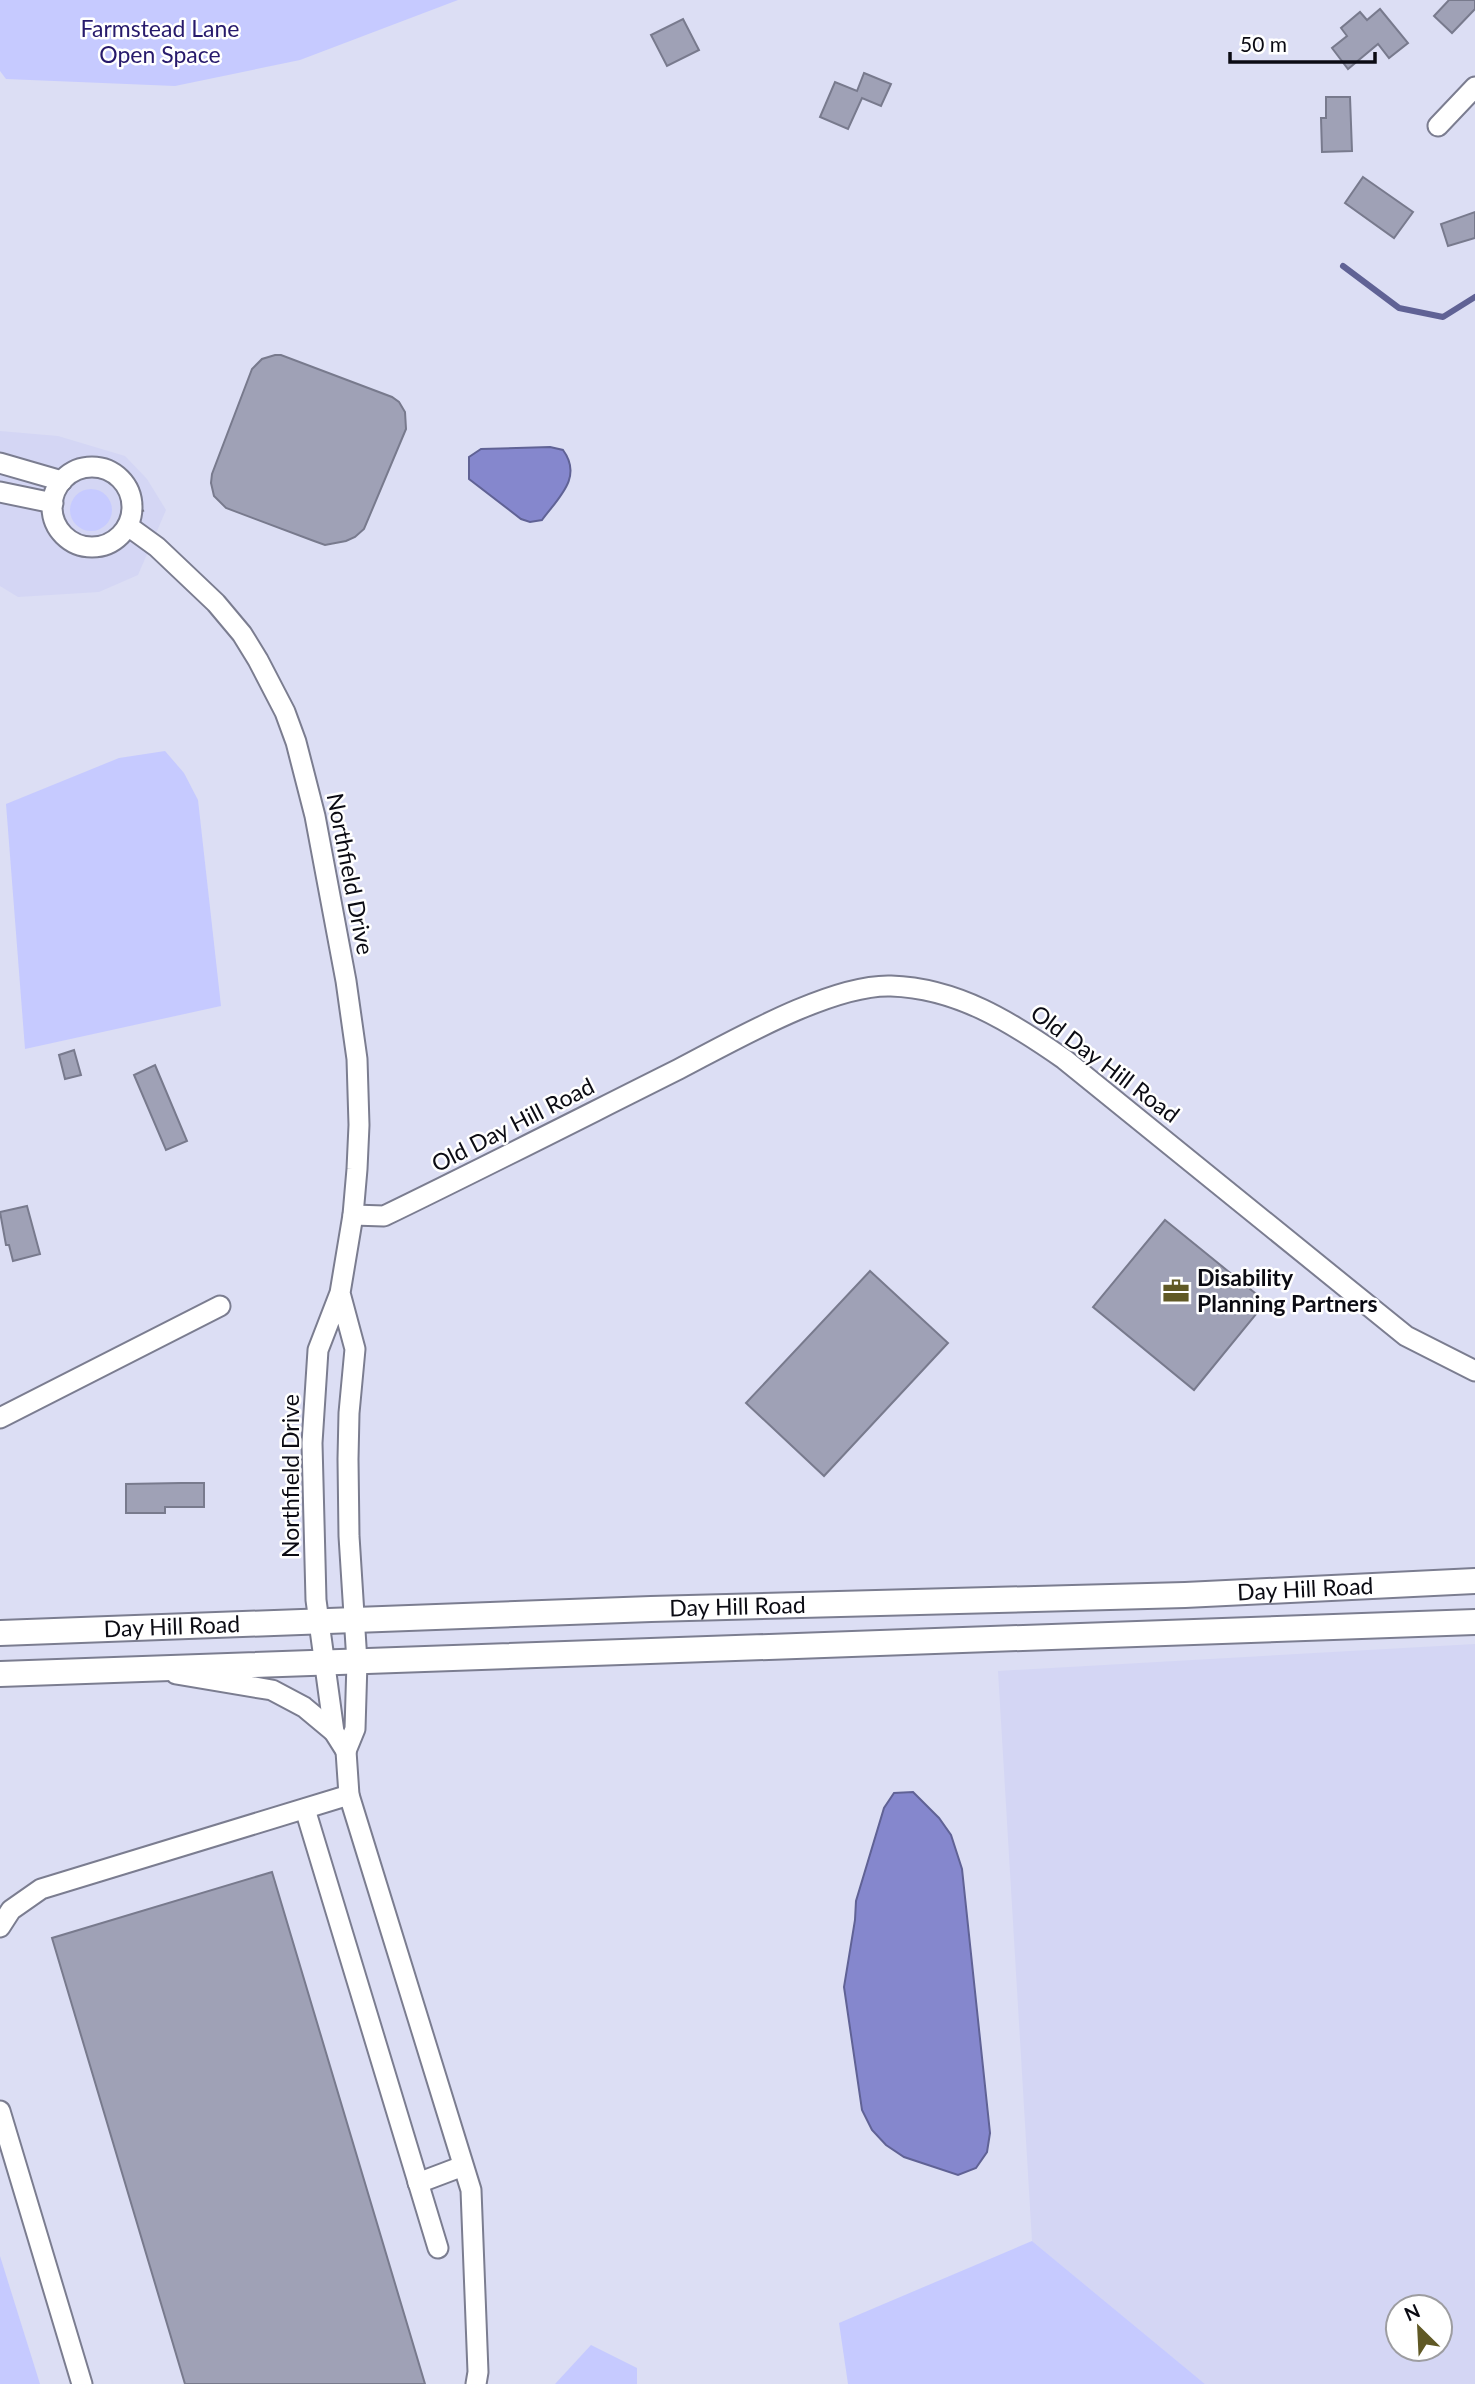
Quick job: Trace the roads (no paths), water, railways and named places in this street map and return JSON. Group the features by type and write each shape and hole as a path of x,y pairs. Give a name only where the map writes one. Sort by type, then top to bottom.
{"main road":[{"name":"Day Hill Road","path":"0,1633 651,1609 1185,1595 1475,1581"},
{"path":"1385,1625 1387,1584"},
{"path":"1029,1599 1031,1638"},
{"name":"Day Hill Road","path":"0,1674 1475,1622"}],"street":[{"path":"1438,126 1475,87"},
{"path":"0,464 64,474 88,468 102,469 116,475 126,485 131,498 132,513 128,526 116,540 99,547 80,545 72,542 59,529 53,503 64,474"},
{"path":"0,492 53,503"},
{"name":"Northfield Drive","path":"128,526 193,579 242,634 273,688 296,742 315,816 353,1028 359,1125 353,1215 340,1293 318,1350 312,1443 316,1600 334,1732"},
{"name":"Old Day Hill Road","path":"353,1215 384,1216 780,1018 856,991 888,986 920,989 951,995 984,1009 1033,1037 1064,1059 1406,1336 1475,1371"},
{"name":"Northfield Drive","path":"340,1293 355,1349 348,1459 349,1536 355,1621 355,1729 346,1751"},
{"path":"0,1418 220,1306"},
{"path":"148,1668 272,1690 304,1707 334,1732 346,1751 349,1795 471,2190 478,2372 476,2384"},
{"path":"0,1927 12,1910 41,1889 349,1795"},
{"path":"305,1808 438,2248"},
{"path":"0,2111 82,2384"},
{"path":"418,2183 463,2166"}],"waterway":[{"path":"1343,266 1399,308 1443,317 1475,297"}],"place":[{"name":"Disability Planning Partners","path":"1176,1291"}],"park label":[{"name":"Farmstead Lane Open Space","path":"160,42"}]}
